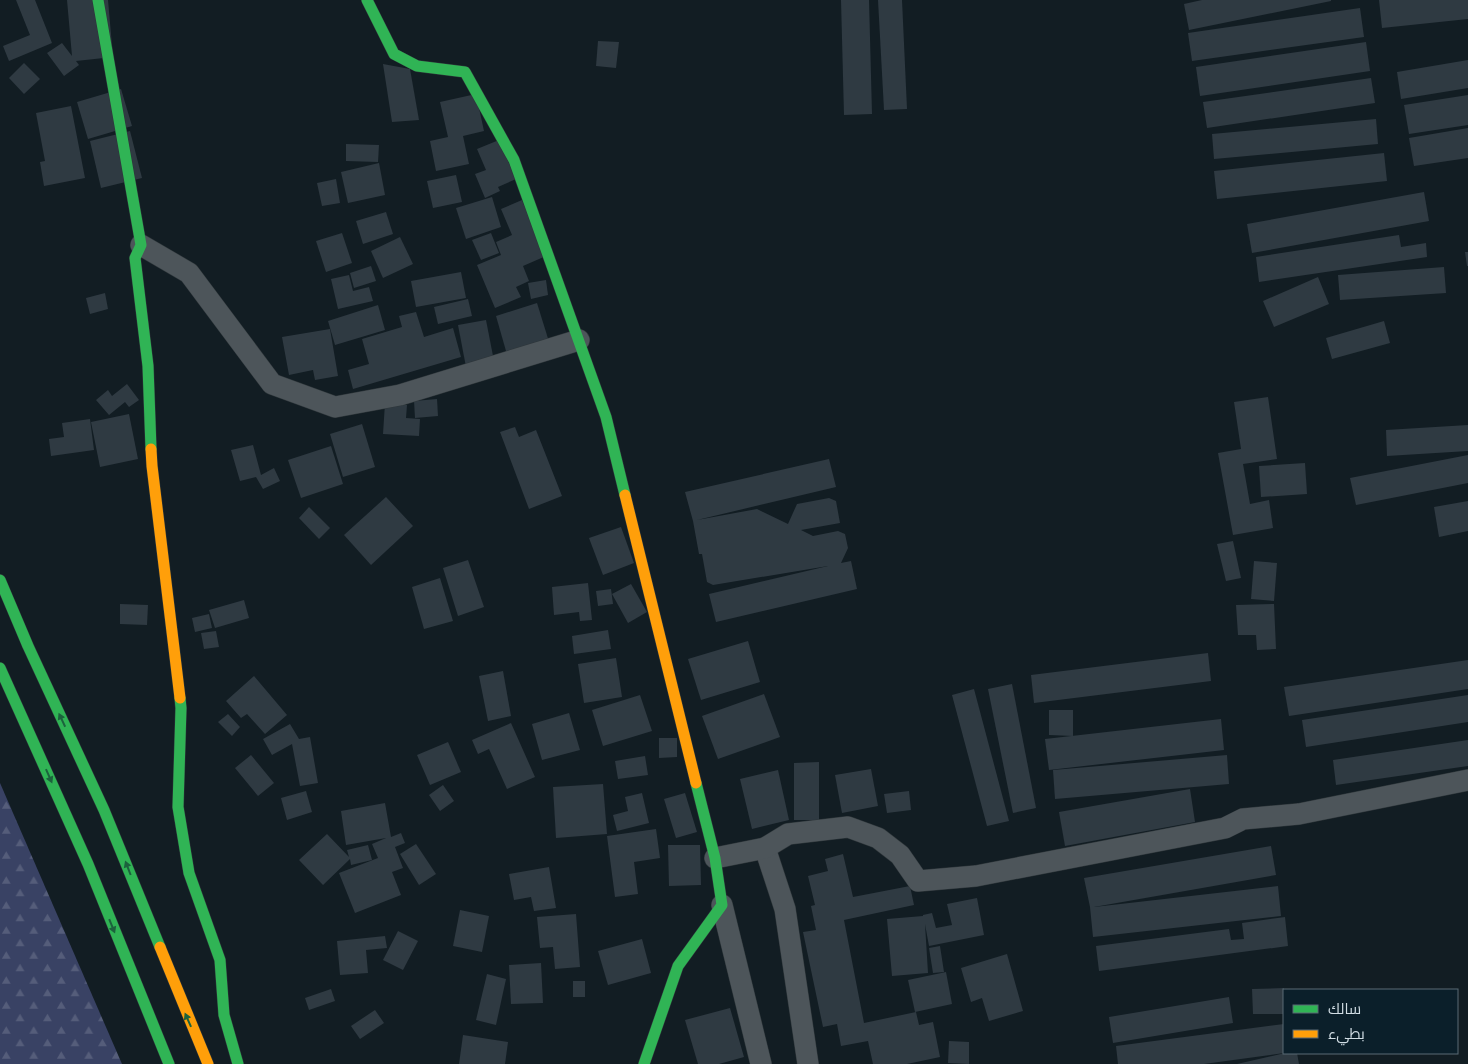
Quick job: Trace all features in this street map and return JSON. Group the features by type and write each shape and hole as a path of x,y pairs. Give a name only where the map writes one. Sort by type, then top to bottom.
{"main road":[{"path":"98,0 141,245 135,258 148,366 152,466 181,708 178,807 189,873 220,960 224,1015 238,1064"},
{"path":"368,0 382,33 394,54 418,66 465,72 514,160 606,418 715,858 722,905 678,966 644,1064"},
{"path":"0,580 22,634 118,843 185,1014 208,1064"},
{"path":"0,668 88,864 169,1064"}],"street":[{"path":"141,245 189,272 272,384 335,407 400,396 579,340"},
{"path":"715,858 765,848 788,834 848,827 878,838 900,854 918,881 976,876 1226,828 1244,819 1299,814 1468,780"},
{"path":"765,848 785,909 808,1064"},
{"path":"722,905 761,1064"}],"green space":[{"path":"0,783 122,1064 0,1064"}],"building":[{"path":"16,0 35,0 52,43 9,61 3,46 30,35"},
{"path":"67,0 108,0 113,57 76,61 79,65 64,76 47,53 62,43 72,56"},
{"path":"841,0 869,0 872,114 844,115"},
{"path":"878,0 902,0 907,109 884,110"},
{"path":"1202,0 1331,1 1189,30 1184,4"},
{"path":"1379,0 1468,0 1468,19 1382,28"},
{"path":"1360,8 1364,37 1192,61 1188,33"},
{"path":"598,41 619,42 616,68 596,66"},
{"path":"1366,42 1370,71 1200,96 1196,67"},
{"path":"1468,60 1468,88 1401,99 1397,72"},
{"path":"24,63 40,79 24,94 9,78"},
{"path":"383,64 410,69 419,120 392,122"},
{"path":"1371,78 1375,103 1207,128 1203,102"},
{"path":"121,89 132,126 88,139 77,102"},
{"path":"476,94 484,131 463,136 469,164 436,171 430,141 448,137 440,102"},
{"path":"1468,95 1468,125 1409,134 1404,105"},
{"path":"71,106 85,178 44,186 40,162 45,161 36,113"},
{"path":"1376,119 1378,144 1214,159 1212,134"},
{"path":"1468,128 1468,158 1414,166 1409,138"},
{"path":"130,131 142,178 101,188 90,141"},
{"path":"499,140 516,179 498,187 500,191 485,198 475,174 486,170 477,149"},
{"path":"346,144 379,145 378,162 346,161"},
{"path":"1384,153 1387,181 1217,199 1214,171"},
{"path":"379,163 385,195 348,203 341,172"},
{"path":"456,175 462,202 433,208 427,181"},
{"path":"336,179 340,203 322,206 317,183"},
{"path":"1424,192 1429,221 1252,253 1247,224"},
{"path":"492,197 501,227 466,239 456,208"},
{"path":"522,200 546,256 523,266 529,281 516,287 521,297 495,308 477,265 501,255 496,242 512,235 501,209"},
{"path":"386,212 393,234 363,244 356,221"},
{"path":"342,233 352,263 326,272 316,241"},
{"path":"491,233 499,253 481,260 472,240"},
{"path":"1399,235 1401,247 1426,243 1427,257 1259,282 1256,257"},
{"path":"400,237 413,264 383,278 371,251"},
{"path":"1465,252 1468,252 1468,266 1467,266"},
{"path":"371,266 376,281 354,288 350,273"},
{"path":"1444,267 1446,293 1340,300 1338,275"},
{"path":"461,272 466,298 416,307 411,281"},
{"path":"349,275 353,291 369,287 373,301 338,309 331,279"},
{"path":"1318,277 1329,304 1274,327 1263,301"},
{"path":"546,280 548,295 531,299 528,283"},
{"path":"105,293 108,309 90,314 86,298"},
{"path":"468,299 472,316 438,324 434,307"},
{"path":"537,303 550,345 508,358 496,316"},
{"path":"378,305 385,330 335,345 328,321"},
{"path":"416,312 424,337 453,328 461,357 353,389 348,370 369,364 362,339 402,327 399,316"},
{"path":"486,320 494,361 466,367 458,325"},
{"path":"1384,321 1390,343 1332,359 1326,338"},
{"path":"330,329 338,376 315,380 313,370 289,375 282,337"},
{"path":"127,384 139,400 129,407 125,402 109,415 96,400 108,390 112,396"},
{"path":"1268,397 1277,459 1243,464 1250,504 1269,500 1273,528 1233,535 1218,453 1241,449 1234,402"},
{"path":"437,399 438,416 415,418 414,401"},
{"path":"385,403 407,405 406,418 420,419 419,436 383,434"},
{"path":"129,414 138,459 100,467 91,422"},
{"path":"90,419 94,450 51,456 49,439 64,437 62,423"},
{"path":"362,424 375,467 343,477 330,434"},
{"path":"1468,425 1468,451 1387,456 1386,430"},
{"path":"515,427 519,437 536,430 562,496 529,509 500,432"},
{"path":"253,445 261,475 274,468 280,481 263,489 256,477 240,481 231,450"},
{"path":"331,446 343,484 301,498 288,460"},
{"path":"1468,455 1468,483 1356,505 1350,478"},
{"path":"829,459 836,487 697,520 757,509 788,524 797,504 829,498 836,501 840,523 801,530 813,536 838,531 845,534 848,548 841,563 851,561 857,589 716,622 709,594 828,566 713,585 707,582 702,554 699,554 685,492"},
{"path":"1305,463 1307,494 1261,497 1259,466"},
{"path":"386,497 413,526 371,565 344,535"},
{"path":"1468,501 1468,531 1439,537 1434,507"},
{"path":"309,507 330,528 319,539 299,518"},
{"path":"621,527 634,563 603,575 589,538"},
{"path":"1233,541 1241,578 1226,581 1217,544"},
{"path":"468,560 484,607 458,616 443,568"},
{"path":"1254,561 1277,563 1274,601 1251,599"},
{"path":"440,578 453,621 424,629 412,587"},
{"path":"588,583 592,620 580,621 579,612 554,615 552,587"},
{"path":"631,584 647,612 628,623 612,594"},
{"path":"611,589 613,604 598,606 596,591"},
{"path":"244,600 249,618 215,628 209,610"},
{"path":"120,604 148,605 147,625 120,624"},
{"path":"1274,604 1276,649 1257,650 1256,635 1238,635 1236,605"},
{"path":"209,614 212,628 195,632 192,618"},
{"path":"608,630 611,649 574,654 572,636"},
{"path":"216,631 219,647 204,649 201,633"},
{"path":"748,641 760,682 701,700 688,659"},
{"path":"1208,653 1211,681 1034,703 1031,675"},
{"path":"616,658 622,697 584,703 578,664"},
{"path":"1468,660 1468,689 1289,716 1284,687"},
{"path":"503,671 511,716 488,721 479,676"},
{"path":"254,676 287,715 265,734 247,714 241,718 226,701"},
{"path":"1012,684 1036,808 1013,813 988,689"},
{"path":"974,689 1009,821 987,826 952,695"},
{"path":"764,694 780,737 718,759 702,716"},
{"path":"640,695 652,731 603,746 592,710"},
{"path":"1468,695 1468,722 1306,747 1302,720"},
{"path":"1049,710 1073,710 1073,736 1049,735"},
{"path":"569,713 580,750 542,760 532,724"},
{"path":"228,714 240,727 232,736 218,722"},
{"path":"1221,719 1224,750 1049,770 1045,739"},
{"path":"511,723 535,777 507,789 489,749 478,754 472,740"},
{"path":"290,724 299,739 310,737 318,783 300,786 292,744 272,755 263,739"},
{"path":"659,738 677,738 677,757 659,758"},
{"path":"1468,740 1468,766 1336,785 1333,760"},
{"path":"448,742 461,772 430,785 417,755"},
{"path":"251,755 274,783 258,796 235,768"},
{"path":"1227,755 1229,784 1055,799 1053,770"},
{"path":"645,756 648,775 618,779 615,761"},
{"path":"819,762 819,820 794,820 794,763"},
{"path":"871,769 878,806 842,813 835,775"},
{"path":"778,770 789,820 752,829 740,779"},
{"path":"603,784 607,834 556,838 553,787"},
{"path":"443,785 454,801 440,811 429,795"},
{"path":"1190,789 1195,822 1065,846 1059,812"},
{"path":"306,791 312,812 287,820 281,798"},
{"path":"909,791 911,810 887,813 884,794"},
{"path":"642,793 649,823 617,831 613,815 628,811 625,797"},
{"path":"685,793 697,832 676,838 664,799"},
{"path":"385,803 391,837 401,833 405,843 395,847 403,868 392,872 401,895 355,913 339,873 378,858 372,844 386,838 346,845 341,811"},
{"path":"656,829 660,858 634,862 638,894 615,897 607,836"},
{"path":"327,834 349,857 347,850 368,845 372,860 351,865 350,859 323,885 299,860"},
{"path":"416,844 436,874 419,885 400,854"},
{"path":"668,845 700,845 701,885 669,886"},
{"path":"1271,846 1276,875 1094,907 1278,886 1281,916 1093,937 1090,907 1084,878"},
{"path":"843,854 853,897 910,886 914,905 844,920 864,1023 916,1012 919,1025 933,1022 940,1057 907,1064 873,1064 868,1041 841,1046 837,1024 823,1027 803,932 816,930 811,906 815,905 808,876 828,871 825,859"},
{"path":"549,867 556,908 534,911 531,897 514,900 509,874"},
{"path":"977,898 984,935 929,946 925,924 928,973 892,976 887,919 923,916 932,913 936,928 952,925 947,904"},
{"path":"460,910 489,916 482,952 453,946"},
{"path":"576,914 580,967 555,969 553,947 540,948 537,917"},
{"path":"1285,917 1288,946 1099,971 1096,946 1229,929 1231,940 1244,939 1242,923"},
{"path":"398,931 418,941 403,970 383,960"},
{"path":"385,936 387,948 366,950 368,973 340,975 337,941"},
{"path":"642,939 651,973 608,985 598,951"},
{"path":"940,946 944,972 933,973 929,948"},
{"path":"1007,954 1023,1011 989,1021 982,998 971,1002 961,968"},
{"path":"541,963 543,1003 511,1004 509,965"},
{"path":"946,972 952,1004 915,1012 908,980"},
{"path":"487,974 506,979 496,1025 476,1020"},
{"path":"573,981 585,981 585,997 573,997"},
{"path":"1284,988 1283,1014 1253,1014 1252,989"},
{"path":"331,989 335,1001 309,1010 305,998"},
{"path":"1229,997 1233,1023 1113,1043 1109,1017"},
{"path":"730,1008 744,1057 719,1064 698,1064 685,1020"},
{"path":"375,1010 384,1023 360,1039 351,1026"},
{"path":"1283,1024 1283,1053 1204,1064 1118,1064 1116,1046"},
{"path":"463,1035 508,1042 505,1064 459,1064"},
{"path":"949,1041 969,1042 969,1064 948,1063"},
{"path":"1283,1053 1297,1054 1299,1064 1237,1064"}],"traffic: fast":[{"path":"98,0 141,245 135,258 148,366 151,449"},
{"path":"367,0 394,54 417,66 465,72 514,160 606,417 625,495"},
{"path":"0,580 28,646 104,810 160,947"},
{"path":"0,668 88,864 169,1064"},
{"path":"180,698 178,807 189,873 220,960 224,1015 238,1064"},
{"path":"644,1064 678,966 722,905 715,858 696,783"}],"traffic: slow":[{"path":"151,449 180,698"},
{"path":"625,495 696,783"},
{"path":"160,947 208,1064"}]}
